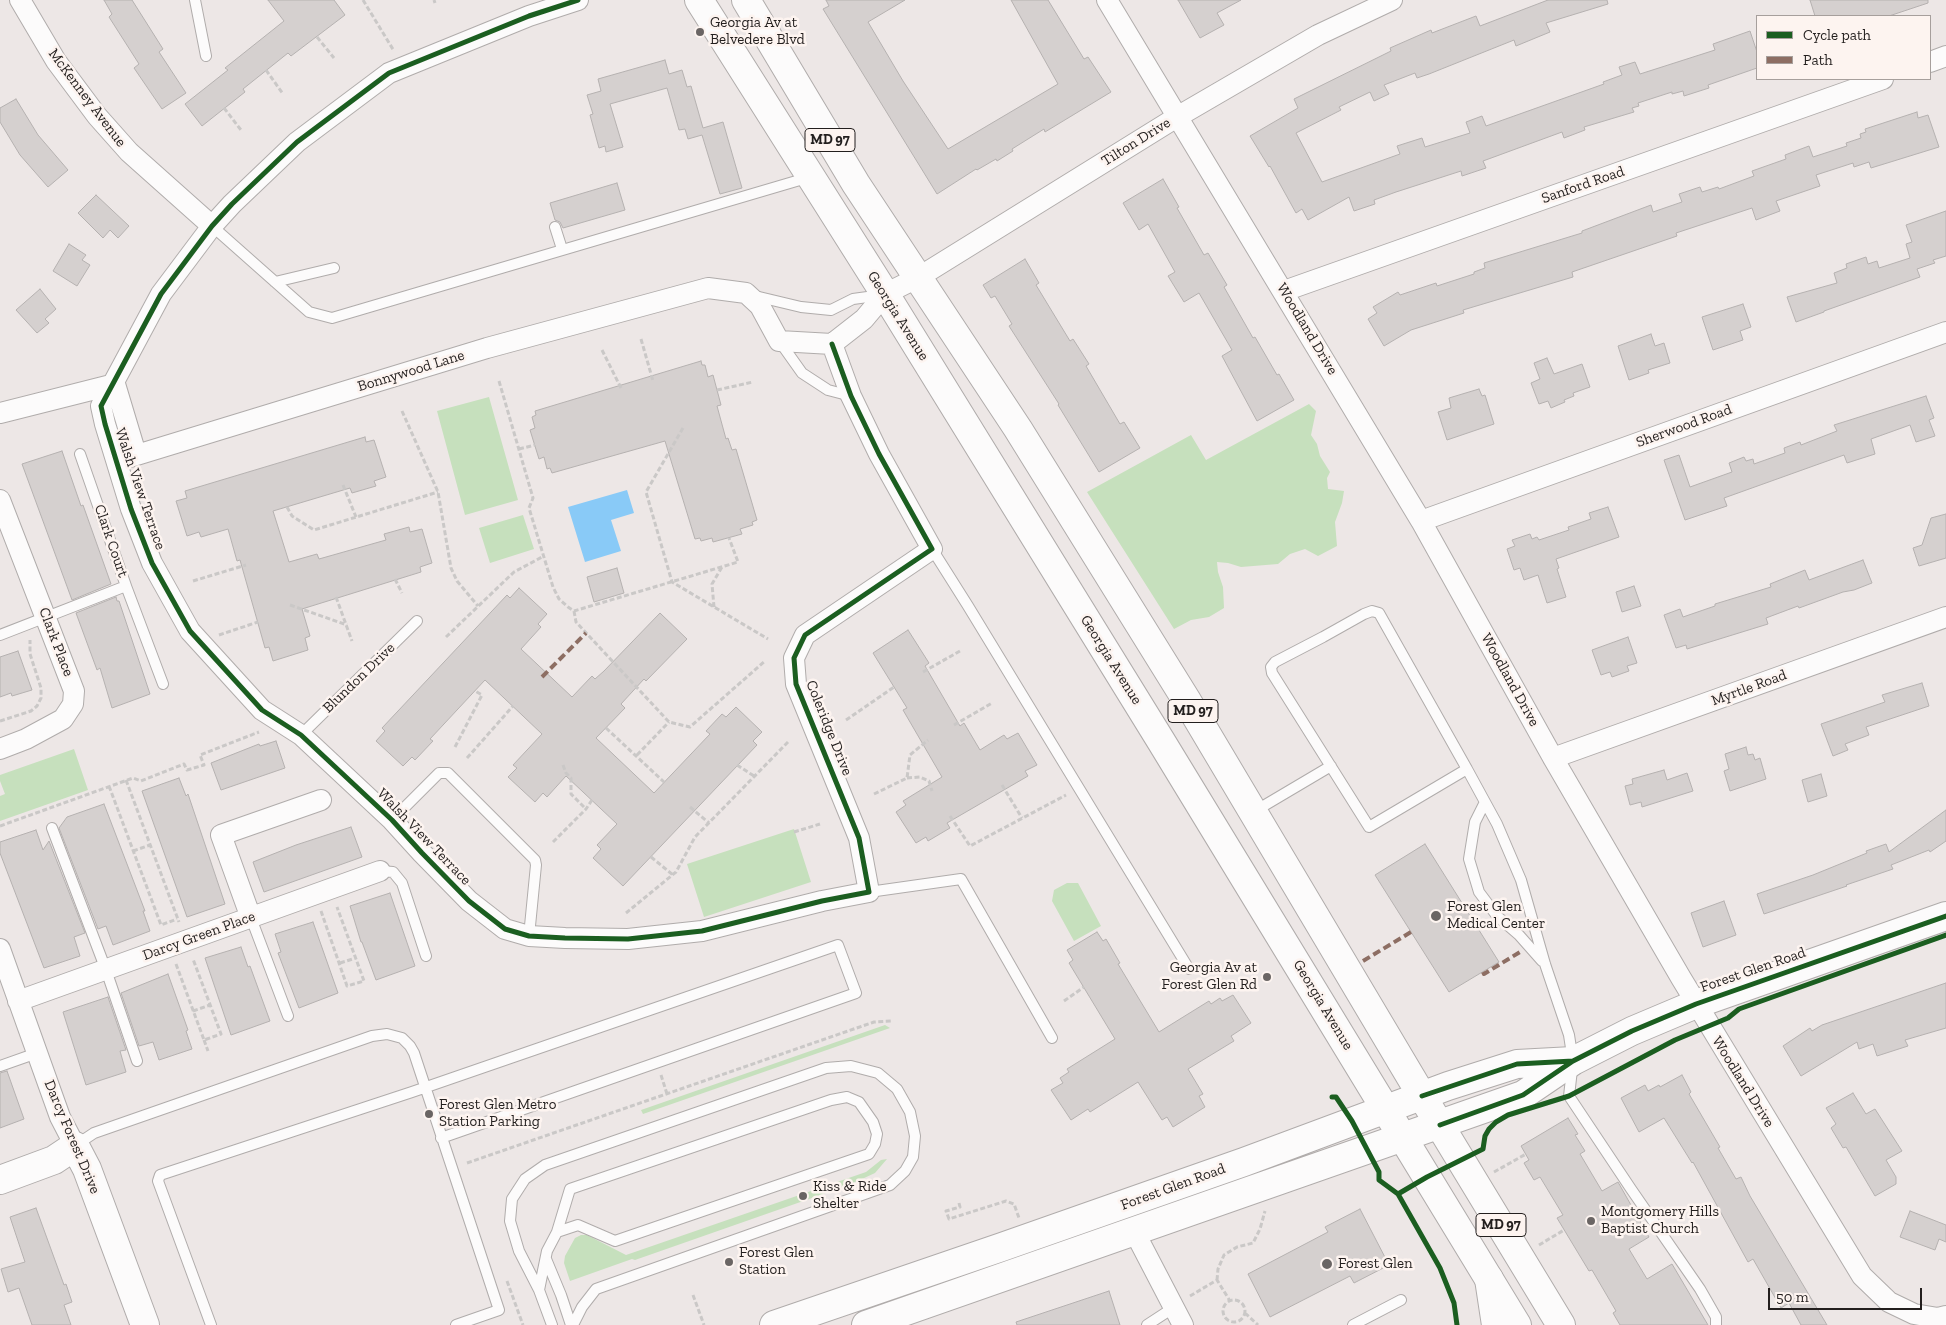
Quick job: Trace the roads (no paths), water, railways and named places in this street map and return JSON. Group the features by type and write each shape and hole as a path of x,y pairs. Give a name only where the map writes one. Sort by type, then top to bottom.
{"main road":[{"name":"Georgia Avenue","path":"698,0 885,294 1387,1109 1517,1325"},
{"name":"MD 97","path":"746,0 856,184 1027,442 1254,812 1422,1096 1562,1325"},
{"name":"Forest Glen Road","path":"866,1325 1523,1096 1573,1061 1632,1031 1696,1004 1946,916"},
{"name":"Forest Glen Road","path":"774,1325 1002,1248 1422,1096 1517,1064 1573,1061"},
{"path":"0,1180 54,1160 75,1146"},
{"name":"Darcy Forest Drive","path":"75,1146 87,1169 145,1325"},
{"path":"1489,1279 1496,1325"}],"street":[{"name":"McKenney Avenue","path":"20,0 56,61 97,116 129,152 212,226"},
{"path":"0,414 115,384 161,294 212,226 232,204 297,142 389,74 529,16 578,0"},
{"name":"Woodland Drive","path":"1107,0 1422,521 1553,758 1696,1004 1862,1276 1889,1302 1914,1314 1938,1318 1946,1316"},
{"name":"Tilton Drive","path":"885,294 918,276 1177,117 1318,35 1392,0"},
{"path":"1931,62 1946,56"},
{"name":"Sanford Road","path":"1284,291 1880,80"},
{"name":"Bonnywood Lane","path":"126,458 487,348 708,288 746,293"},
{"path":"746,293 760,306 780,341 832,344 864,319 885,294"},
{"name":"Sherwood Road","path":"1422,521 1946,332"},
{"path":"832,344 851,396 879,454 932,549"},
{"name":"Walsh View Terrace","path":"115,384 126,458 131,509 152,563 190,631 262,710 301,735 392,820 469,901 505,928 529,936 628,939 702,931 822,901 869,892"},
{"name":"Clark Place","path":"0,500 74,692 73,704 63,718 26,739 0,749"},
{"name":"Coleridge Drive","path":"869,892 859,838 796,684 794,658 805,635 932,549"},
{"name":"Myrtle Road","path":"1553,758 1946,618"},
{"path":"251,918 221,835 321,800"},
{"name":"Darcy Green Place","path":"18,1001 380,871"},
{"name":"Darcy Forest Drive","path":"0,949 60,1117 75,1146"},
{"path":"1134,1231 1178,1317"}],"lane":[{"path":"196,0 206,56"},
{"path":"212,226 309,312 332,318 811,177"},
{"path":"555,227 562,250"},
{"path":"276,282 334,268"},
{"path":"746,293 801,308 831,310 852,299 885,294"},
{"path":"780,341 802,373 828,390 851,396"},
{"name":"Clark Court","path":"0,635 126,586 80,454"},
{"path":"932,549 1189,969"},
{"path":"126,586 163,684"},
{"path":"1467,769 1369,827 1272,672 1271,667 1275,662 1372,611 1378,613 1467,769 1485,802 1498,824 1521,880 1545,964 1569,1035 1573,1061 1569,1096 1700,1289 1716,1317 1716,1325"},
{"name":"Blundon Drive","path":"301,735 417,621"},
{"path":"1254,812 1331,766"},
{"path":"392,820 439,773 448,773 534,860 536,865 529,936"},
{"path":"1485,802 1475,822 1469,859 1479,892 1497,916 1545,964"},
{"path":"52,828 106,970 137,1061"},
{"path":"380,871 393,872 402,883 426,956"},
{"path":"869,892 961,879 1052,1038"},
{"path":"251,918 288,1016"},
{"path":"211,1325 158,1181 160,1175 425,1088 838,945 856,993 442,1138"},
{"path":"75,1146 94,1133 372,1036 387,1034 402,1038 410,1046 425,1088 499,1310 456,1325"},
{"path":"0,1066 37,1053"},
{"path":"552,1325 519,1251 510,1221 512,1199 525,1179 545,1165 826,1068 851,1066 878,1073 897,1089 910,1112 915,1136 913,1157 905,1171 890,1185 596,1289 582,1307 572,1325"},
{"path":"538,1290 546,1259 557,1232 570,1190 831,1100 847,1097 859,1102 866,1110 878,1134 869,1154 855,1160 615,1241 578,1225 557,1232"},
{"path":"546,1259 572,1325"},
{"path":"1353,1325 1401,1300"},
{"path":"1147,1325 1178,1317"}],"water":[{"path":"627,490 634,513 611,520 621,551 585,562 568,507"}],"place":[{"name":"Georgia Av at Belvedere Blvd","path":"700,32"},
{"name":"Forest Glen Medical Center","path":"1436,916"},
{"name":"Georgia Av at Forest Glen Rd","path":"1267,977"},
{"name":"Forest Glen Metro Station Parking","path":"429,1114"},
{"name":"Kiss & Ride Shelter","path":"803,1196"},
{"name":"Montgomery Hills Baptist Church","path":"1591,1221"},
{"name":"Forest Glen Station","path":"729,1262"},
{"name":"Forest Glen","path":"1327,1264"}]}
